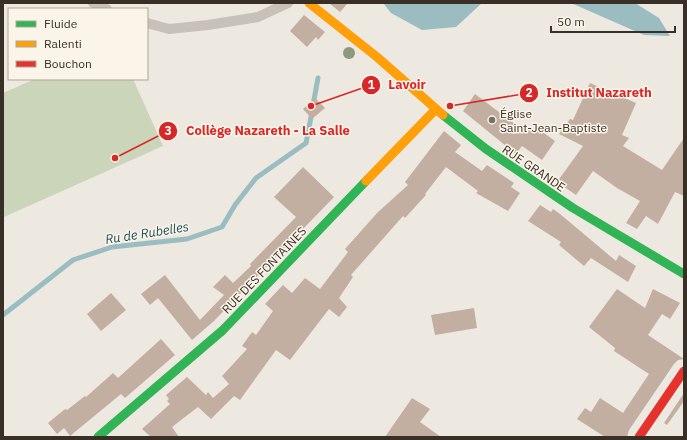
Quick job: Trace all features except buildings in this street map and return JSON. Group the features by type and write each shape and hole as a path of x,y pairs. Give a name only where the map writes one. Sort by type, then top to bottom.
{"street":[{"name":"RUE GRANDE","path":"310,3 486,149 573,208 684,274"},
{"name":"RUE DES FONTAINES","path":"98,437 223,330 297,254 358,181 436,109"},
{"path":"639,437 684,371"}],"lane":[{"path":"93,3 105,8"},
{"path":"148,23 169,29 208,25 258,17 288,3"},
{"path":"402,96 411,87"}],"green space":[{"path":"33,80 133,80 163,146 4,217 3,93"}],"water":[{"path":"383,3 482,3 456,27 422,30 391,13"},
{"path":"571,3 635,3 659,18 670,36 644,35"}],"waterway":[{"name":"Ru de Rubelles","path":"313,105 318,78"},
{"name":"Ru de Rubelles","path":"3,315 73,260 112,247 187,239 222,227 235,205 256,178 306,143 312,112"}],"traffic: fast":[{"path":"443,115 486,149 573,208 684,274"},
{"path":"98,437 223,330 366,181"}],"traffic: slow":[{"path":"309,3 377,57 443,115"},
{"path":"366,181 436,109"}],"traffic: jam":[{"path":"639,437 684,371"}],"place":[{"name":"Lavoir","path":"311,106"},
{"name":"Institut Nazareth","path":"450,106"},
{"name":"Église Saint-Jean-Baptiste","path":"492,120"},
{"name":"Collège Nazareth - La Salle","path":"115,158"}]}
